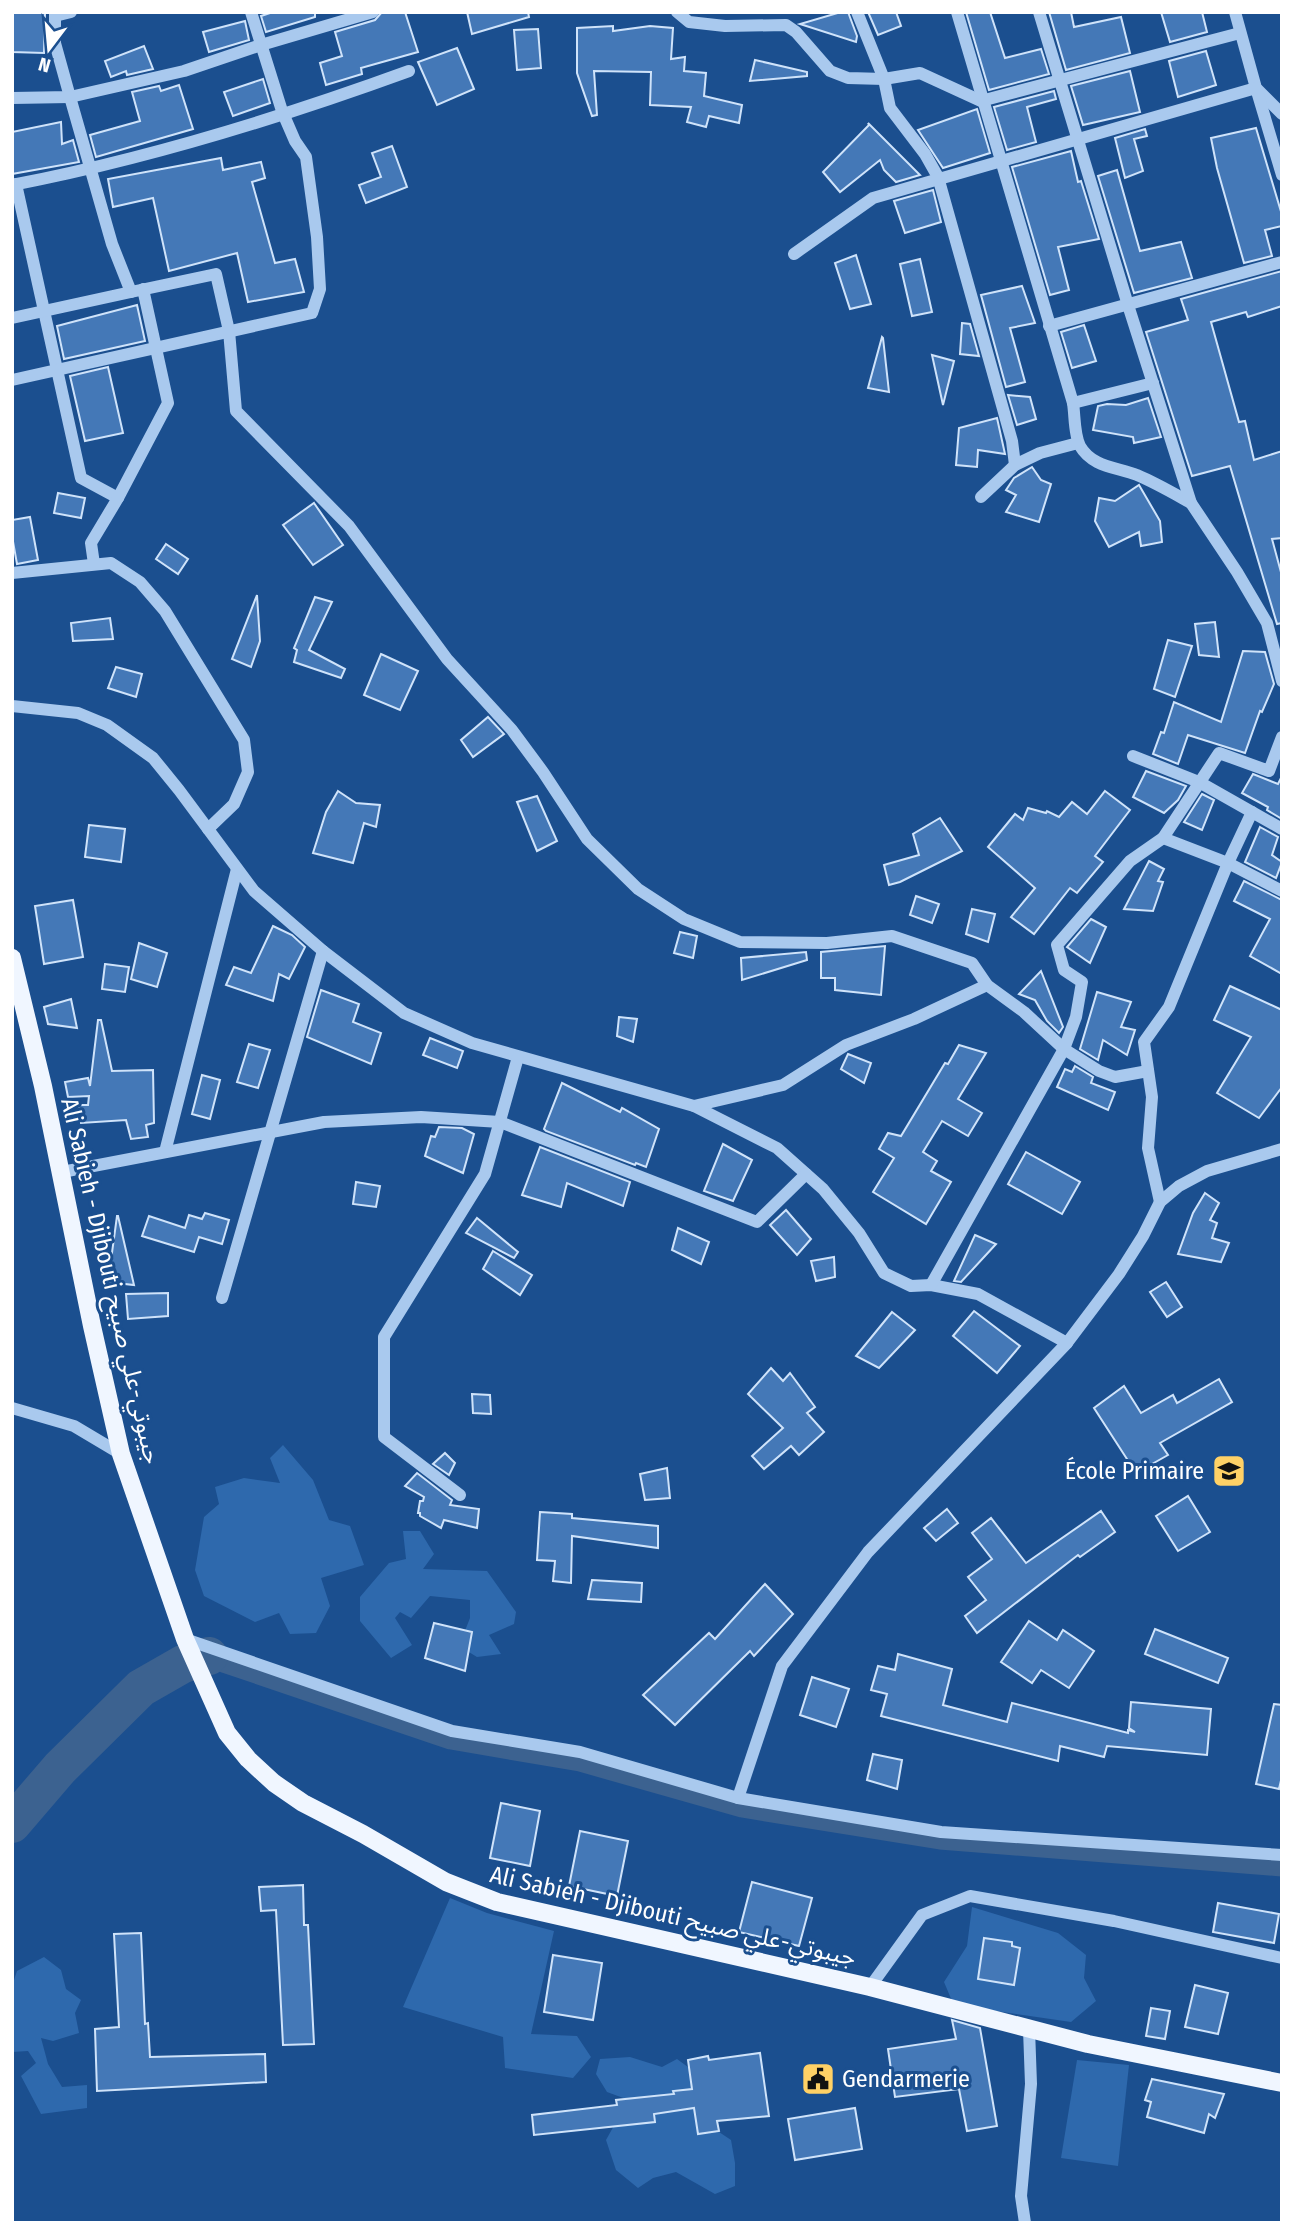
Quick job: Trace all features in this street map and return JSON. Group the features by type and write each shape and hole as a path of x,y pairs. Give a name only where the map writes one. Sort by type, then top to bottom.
{"main road":[{"name":"Ali Sabieh - Djibouti جيبوتي-علي صبيح","path":"12,958 62,1172 92,1326 121,1454 185,1639 227,1733 248,1759 274,1783 446,1882 497,1902 870,1987 1137,2054 1282,2083"}],"street":[{"path":"71,12 55,14 55,43 112,244 137,291 156,348 168,403 91,543 94,564"},
{"path":"12,380 312,313 320,289 317,237 306,157 295,141 283,114 251,12"},
{"path":"12,98 70,97 184,71 373,12"},
{"path":"677,12 689,22 724,26 786,25 796,32 830,71 848,78 884,79 920,73 981,101 1240,33"},
{"path":"857,12 884,79 890,108 939,177 1012,441 1015,465"},
{"path":"957,12 981,101 1073,403 1079,443 1088,458 1134,474 1191,503"},
{"path":"1039,12 1191,503 1267,623 1282,681"},
{"path":"1235,12 1282,175"},
{"path":"118,498 80,478 14,184 91,170 323,102 409,71"},
{"path":"1256,88 1282,114"},
{"path":"794,254 873,198 1256,88"},
{"path":"1049,326 1282,262"},
{"path":"12,318 216,274 229,331 236,411 349,526 447,659 512,730 587,839 638,888 684,919 740,942 827,943 892,936 972,963 987,985 1024,1012 1064,1049 1099,1071 1115,1077 1148,1071"},
{"path":"1073,403 1153,383"},
{"path":"981,497 1015,465 1040,453 1079,443"},
{"path":"12,573 111,563 140,582 165,611 244,740 248,772 234,804 208,829"},
{"path":"12,706 78,713 107,724 153,758 254,891 323,951 404,1013 472,1043 694,1106 777,1147 823,1189 859,1233 884,1273 911,1286 931,1285 978,1294 1067,1343"},
{"path":"931,1285 1064,1049 1076,1017 1082,982 1064,970 1057,945 1130,861 1163,838 1219,752 1269,771 1282,737"},
{"path":"1133,756 1199,782 1282,829"},
{"path":"1160,1202 1149,1148 1152,1097 1144,1042 1170,1007 1228,863 1252,812"},
{"path":"1163,838 1228,863 1282,891"},
{"path":"165,1152 237,869"},
{"path":"222,1298 323,951"},
{"path":"694,1106 783,1085 846,1045 914,1019 987,985"},
{"path":"460,1495 384,1437 384,1337 485,1174 518,1057"},
{"path":"62,1172 324,1122 421,1117 500,1122 757,1222 806,1174"},
{"path":"738,1798 782,1666 868,1552 1067,1343 1119,1274 1160,1202 1179,1186 1207,1171 1282,1149"},
{"path":"12,1408 74,1426 121,1454"},
{"path":"185,1639 452,1731 580,1752 738,1798 942,1832 1282,1855"},
{"path":"870,1987 922,1915 970,1896 1114,1921 1282,1958"},
{"path":"1026,2223 1021,2196 1031,2084 1030,2029"}],"shaded area":[{"path":"283,1445 313,1480 329,1520 350,1526 364,1565 321,1578 330,1606 316,1633 290,1634 279,1613 255,1622 204,1596 195,1570 204,1517 219,1504 215,1487 244,1478 280,1483 270,1458"},
{"path":"403,1531 420,1531 434,1554 423,1569 487,1571 516,1612 514,1624 489,1635 501,1654 477,1657 459,1646 470,1618 470,1600 430,1596 411,1618 400,1612 395,1618 412,1645 391,1658 360,1621 360,1597 389,1563 406,1559"},
{"path":"450,1898 487,1913 554,1931 531,2034 577,2036 591,2057 573,2078 505,2068 503,2037 403,2007"},
{"path":"972,1907 1058,1933 1086,1955 1084,1978 1096,2001 1071,2022 982,2009 952,2001 944,1982 967,1946"},
{"path":"44,1957 61,1970 66,1989 81,2000 75,2013 79,2033 53,2041 41,2038 48,2064 62,2087 87,2085 87,2108 41,2114 21,2076 36,2063 28,2051 12,2052 12,1986 17,1971"},
{"path":"630,2057 662,2067 677,2059 692,2070 701,2120 731,2140 735,2186 715,2194 676,2172 653,2178 638,2188 616,2170 606,2140 616,2122 645,2106 607,2092 596,2074 600,2059"},
{"path":"1077,2060 1129,2065 1118,2166 1061,2158"}],"building":[{"path":"12,12 45,13 44,53 12,52"},
{"path":"273,12 315,12 315,17 266,32 261,16"},
{"path":"382,12 405,12 418,52 361,68 362,74 326,85 320,63 342,56 335,32 375,20"},
{"path":"467,12 528,12 529,17 472,34"},
{"path":"848,12 857,36 856,42 800,24"},
{"path":"868,12 896,12 901,26 878,35"},
{"path":"966,12 990,12 1005,58 1041,49 1049,74 989,90"},
{"path":"1049,12 1071,12 1074,27 1121,17 1130,53 1066,70"},
{"path":"1161,12 1202,12 1207,32 1170,42"},
{"path":"245,21 249,40 209,52 203,32"},
{"path":"613,26 613,31 650,26 673,28 671,59 685,57 684,71 706,73 704,96 742,105 739,123 709,116 706,127 687,122 691,107 650,105 651,72 594,71 597,115 592,116 577,73 577,28"},
{"path":"538,29 541,68 517,70 514,30"},
{"path":"144,46 153,69 127,75 126,71 111,77 105,61"},
{"path":"457,48 474,89 437,105 418,62"},
{"path":"1206,51 1216,85 1178,97 1169,61"},
{"path":"755,60 807,72 807,76 750,81"},
{"path":"1130,71 1140,112 1083,125 1071,86"},
{"path":"263,79 270,103 233,116 224,92"},
{"path":"179,85 193,129 96,157 90,135 140,121 132,92 159,86 161,91"},
{"path":"1054,91 1056,99 1027,107 1036,142 1007,150 994,107"},
{"path":"977,109 990,153 943,168 918,130"},
{"path":"61,122 62,144 73,140 79,162 12,174 12,132"},
{"path":"868,123 920,175 896,182 884,170 880,160 840,192 823,172"},
{"path":"1256,128 1282,215 1282,226 1265,230 1272,256 1244,263 1211,138"},
{"path":"1145,129 1147,136 1134,139 1143,171 1125,178 1115,138"},
{"path":"392,146 407,187 366,203 359,185 381,177 372,153"},
{"path":"1071,151 1078,182 1081,181 1099,239 1058,247 1069,290 1050,295 1012,167"},
{"path":"221,158 223,170 261,162 265,178 252,182 275,263 295,259 304,292 248,302 237,253 169,271 153,198 113,207 108,179"},
{"path":"1117,170 1140,251 1181,242 1192,278 1134,293 1098,176"},
{"path":"933,190 941,222 905,233 894,201"},
{"path":"856,255 871,304 850,309 835,263"},
{"path":"920,259 932,312 912,316 900,264"},
{"path":"1282,271 1282,306 1248,317 1246,312 1211,322 1239,422 1245,421 1254,460 1282,451 1282,538 1272,539 1282,576 1282,623 1277,624 1230,466 1192,476 1146,332 1188,320 1181,299"},
{"path":"1022,286 1035,323 1010,328 1025,382 1006,387 981,295"},
{"path":"137,305 145,341 64,359 57,326"},
{"path":"962,323 970,324 979,356 960,354"},
{"path":"1084,325 1096,361 1072,368 1061,332"},
{"path":"883,338 889,392 868,388"},
{"path":"932,355 954,361 943,405"},
{"path":"108,367 123,433 85,441 70,376"},
{"path":"1008,395 1030,397 1036,419 1017,425"},
{"path":"1148,398 1161,437 1134,443 1133,437 1093,430 1098,406 1126,405"},
{"path":"997,418 1005,454 978,450 977,467 956,465 959,428"},
{"path":"1032,467 1041,480 1051,484 1039,522 1006,512 1016,495 1006,490 1014,478"},
{"path":"1139,485 1160,521 1162,542 1141,546 1139,532 1109,547 1095,521 1099,498 1115,501"},
{"path":"58,493 85,498 81,518 54,513"},
{"path":"314,503 343,545 313,565 283,525"},
{"path":"30,517 38,560 17,564 12,520"},
{"path":"166,544 188,559 178,574 156,559"},
{"path":"257,595 260,641 251,667 232,659"},
{"path":"315,597 332,602 309,650 345,669 341,678 294,662 297,650 294,648"},
{"path":"110,618 113,639 73,641 71,623"},
{"path":"1215,622 1219,657 1199,655 1195,624"},
{"path":"1168,640 1192,646 1175,697 1154,689"},
{"path":"1243,651 1265,652 1274,684 1262,712 1260,711 1245,753 1188,735 1178,764 1153,754 1161,732 1164,733 1174,702 1221,722"},
{"path":"381,654 418,671 400,710 364,695"},
{"path":"116,667 142,674 136,697 108,688"},
{"path":"488,717 504,734 473,757 461,740"},
{"path":"1146,771 1186,786 1178,800 1164,813 1133,797"},
{"path":"1253,774 1278,784 1282,776 1282,819 1267,810 1268,807 1242,793"},
{"path":"338,791 356,803 380,805 376,827 364,823 353,863 313,853 326,812"},
{"path":"1105,791 1130,810 1095,856 1103,862 1077,893 1070,888 1034,934 1011,917 1035,888 988,847 1015,814 1023,820 1028,808 1046,813 1047,811 1059,817 1072,802 1087,814"},
{"path":"1202,794 1214,800 1202,830 1184,822"},
{"path":"537,796 557,841 537,851 517,802"},
{"path":"940,818 962,851 889,885 884,865 919,855 913,834"},
{"path":"89,825 125,829 121,862 85,857"},
{"path":"1260,827 1278,837 1272,855 1282,862 1276,878 1245,862"},
{"path":"1149,861 1164,869 1158,881 1163,882 1153,911 1124,909"},
{"path":"1244,881 1282,900 1282,974 1250,956 1270,919 1234,901"},
{"path":"916,896 939,904 932,923 910,915"},
{"path":"73,900 83,957 44,964 35,906"},
{"path":"972,909 995,914 988,942 966,934"},
{"path":"1091,919 1106,927 1090,963 1067,947"},
{"path":"273,926 292,935 305,947 289,979 279,974 273,1001 226,985 234,967 251,973"},
{"path":"680,932 697,936 693,958 674,953"},
{"path":"139,943 167,953 157,987 131,979"},
{"path":"885,946 881,995 835,990 835,978 821,978 821,952"},
{"path":"806,952 807,960 742,980 741,958"},
{"path":"105,964 129,967 125,992 102,989"},
{"path":"1041,971 1063,1027 1059,1033 1047,1021 1035,1000 1019,994"},
{"path":"1230,986 1282,1010 1282,1087 1259,1118 1217,1093 1251,1037 1214,1020"},
{"path":"321,990 359,1004 353,1022 381,1033 371,1064 307,1037"},
{"path":"1097,992 1131,1002 1121,1027 1135,1030 1127,1055 1103,1040 1098,1060 1080,1049"},
{"path":"71,999 77,1028 48,1024 44,1007"},
{"path":"619,1017 637,1019 633,1042 617,1036"},
{"path":"98,1020 101,1020 112,1071 153,1070 154,1123 146,1125 148,1137 131,1139 126,1120 81,1123 78,1105 88,1105 89,1096 68,1097 65,1082 88,1078 90,1086"},
{"path":"430,1038 463,1051 457,1068 423,1055"},
{"path":"249,1044 270,1050 258,1088 237,1082"},
{"path":"959,1045 986,1053 958,1099 982,1113 968,1136 942,1121 923,1152 937,1161 931,1171 951,1182 926,1224 873,1192 894,1158 879,1149 888,1133 901,1136 945,1063 948,1064"},
{"path":"848,1054 871,1063 864,1083 841,1069"},
{"path":"1075,1066 1093,1077 1091,1083 1115,1092 1108,1110 1057,1087 1065,1069 1072,1072"},
{"path":"202,1075 220,1080 210,1119 192,1114"},
{"path":"562,1083 620,1112 622,1108 659,1129 646,1167 544,1129"},
{"path":"439,1127 462,1128 474,1134 463,1173 425,1156 431,1136 435,1137"},
{"path":"723,1144 752,1160 733,1201 704,1191"},
{"path":"540,1147 630,1182 623,1206 567,1183 561,1207 522,1195"},
{"path":"1026,1152 1080,1182 1062,1214 1008,1184"},
{"path":"356,1182 380,1186 376,1207 353,1204"},
{"path":"1205,1193 1219,1203 1210,1220 1217,1223 1212,1238 1229,1243 1221,1262 1178,1254 1193,1213"},
{"path":"786,1210 811,1239 797,1255 770,1225"},
{"path":"205,1213 229,1220 222,1244 199,1237 194,1252 142,1236 149,1216 185,1228 189,1215 202,1219"},
{"path":"118,1216 134,1285 108,1282"},
{"path":"477,1218 518,1252 514,1258 466,1233"},
{"path":"678,1228 709,1242 701,1264 672,1250"},
{"path":"975,1235 996,1244 961,1282 954,1281"},
{"path":"493,1251 532,1275 520,1295 483,1269"},
{"path":"834,1257 835,1277 816,1281 811,1261"},
{"path":"1166,1282 1182,1307 1167,1317 1150,1292"},
{"path":"168,1293 168,1316 128,1319 126,1294"},
{"path":"974,1311 1020,1346 997,1373 953,1336"},
{"path":"892,1312 915,1330 879,1368 856,1356"},
{"path":"771,1368 783,1381 790,1373 815,1407 807,1413 824,1432 799,1455 791,1446 764,1469 752,1456 783,1428 748,1394"},
{"path":"1219,1379 1232,1402 1160,1443 1168,1455 1136,1473 1094,1408 1124,1386 1141,1413 1173,1395 1177,1403"},
{"path":"472,1394 490,1395 491,1414 473,1413"},
{"path":"445,1453 455,1463 449,1475 433,1464"},
{"path":"667,1468 670,1498 645,1500 640,1474"},
{"path":"417,1473 452,1500 450,1505 479,1509 477,1528 444,1520 441,1528 420,1516 420,1501 423,1501 424,1497 405,1486"},
{"path":"1188,1496 1210,1532 1178,1551 1156,1516"},
{"path":"947,1509 958,1523 936,1541 924,1528"},
{"path":"1101,1511 1115,1532 1080,1557 1078,1555 977,1633 965,1616 986,1600 968,1577 992,1559 972,1533 991,1518 1026,1563"},
{"path":"540,1512 572,1514 572,1518 658,1526 658,1548 572,1536 571,1583 553,1581 555,1561 537,1560"},
{"path":"592,1580 642,1583 641,1602 588,1599"},
{"path":"765,1584 793,1614 754,1656 750,1651 675,1725 643,1695 709,1633 715,1639"},
{"path":"1029,1621 1057,1640 1063,1630 1094,1651 1069,1688 1041,1670 1032,1683 1001,1662"},
{"path":"434,1623 472,1632 465,1671 425,1658"},
{"path":"1155,1629 1228,1658 1218,1683 1145,1654"},
{"path":"898,1654 952,1669 943,1705 1007,1722 1012,1703 1128,1733 1128,1730 1135,1732 1129,1728 1131,1702 1211,1709 1207,1755 1107,1746 1104,1757 1060,1746 1058,1761 881,1716 887,1694 871,1690 878,1666 895,1670"},
{"path":"812,1677 849,1689 836,1727 800,1715"},
{"path":"1274,1704 1282,1705 1282,1776 1279,1789 1256,1784"},
{"path":"873,1754 902,1760 897,1789 867,1780"},
{"path":"501,1803 540,1811 530,1866 490,1858"},
{"path":"580,1831 628,1841 617,1896 569,1886"},
{"path":"752,1882 812,1898 799,1946 739,1932"},
{"path":"303,1885 304,1925 308,1925 314,2044 283,2045 276,1910 261,1911 259,1887"},
{"path":"1218,1903 1279,1914 1274,1943 1213,1932"},
{"path":"141,1933 145,2024 148,2023 150,2057 265,2054 266,2082 97,2091 95,2029 119,2027 114,1934"},
{"path":"984,1938 1012,1942 1012,1946 1020,1948 1014,1985 978,1979"},
{"path":"553,1955 602,1963 593,2020 544,2012"},
{"path":"1195,1985 1228,1993 1218,2034 1185,2027"},
{"path":"1151,2008 1170,2011 1165,2039 1146,2036"},
{"path":"952,2020 980,2028 997,2126 967,2131 959,2089 895,2097 888,2049 956,2039"},
{"path":"760,2053 769,2116 717,2121 719,2131 698,2134 694,2108 654,2114 655,2122 534,2135 532,2115 617,2105 616,2100 674,2094 673,2091 692,2089 688,2060"},
{"path":"1152,2079 1224,2094 1215,2118 1209,2114 1204,2133 1147,2117 1151,2102 1145,2100"},
{"path":"855,2108 862,2149 795,2160 788,2119"}],"waterway":[{"path":"209,1656 451,1738 580,1760 742,1806 940,1838 1282,1865"},
{"path":"12,1824 60,1768 141,1688 183,1664 209,1656"}],"place":[{"name":"École Primaire","path":"1229,1471"},
{"name":"Gendarmerie","path":"818,2079"}]}
